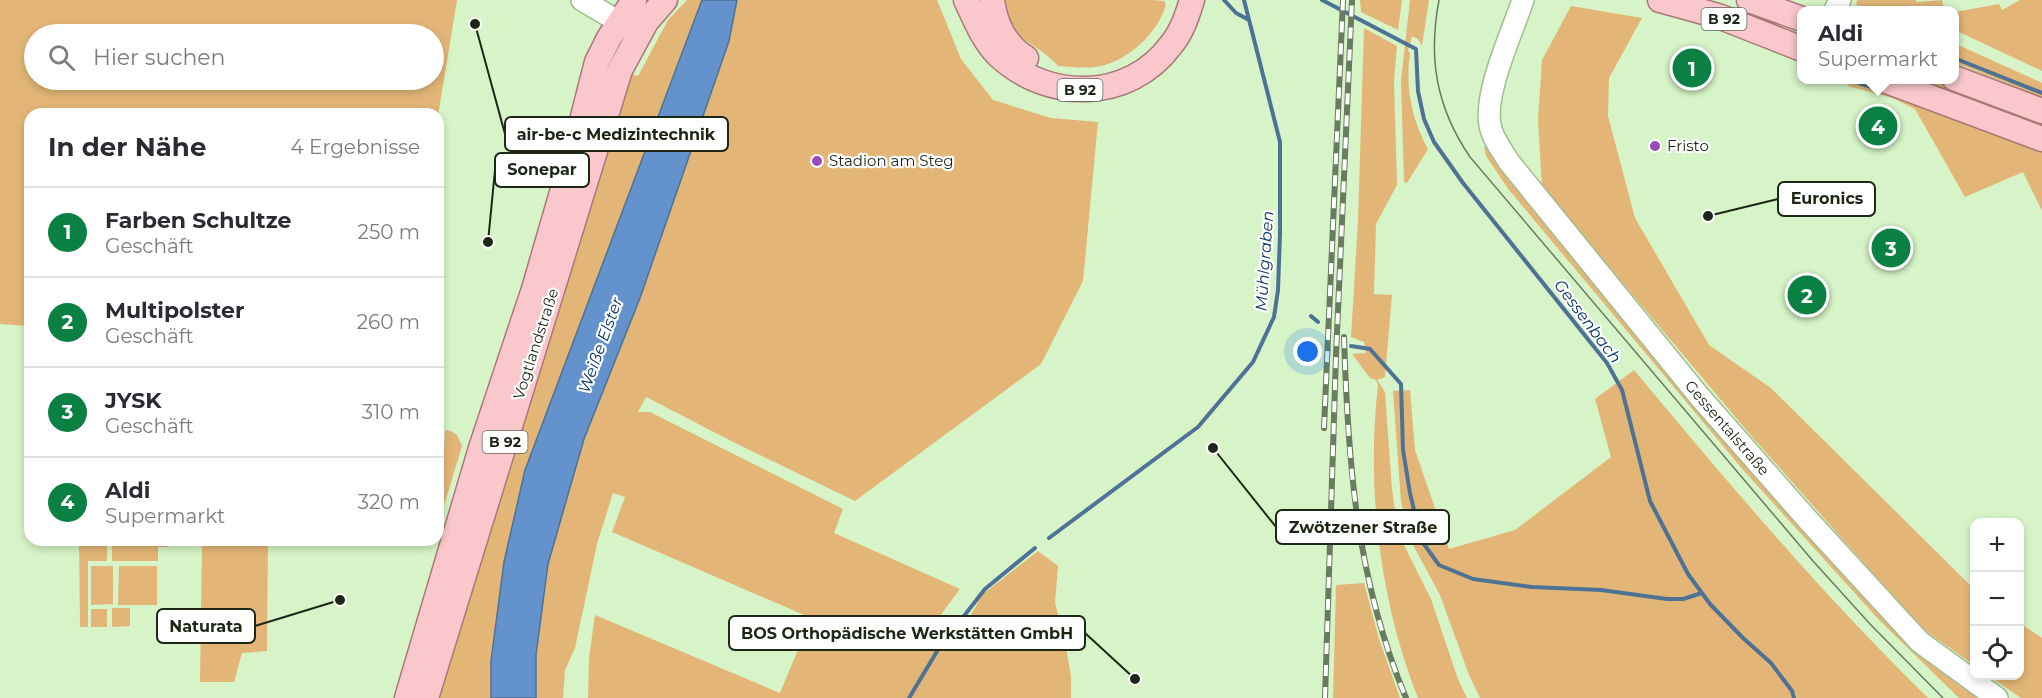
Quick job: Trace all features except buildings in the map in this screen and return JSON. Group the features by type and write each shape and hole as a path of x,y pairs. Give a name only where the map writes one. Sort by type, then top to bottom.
{"main road":[{"path":"582,0 656,10"},
{"name":"B 92","path":"966,0 985,38 1009,65 1039,82 1060,88 1081,90 1128,81 1161,58 1181,31 1192,0"},
{"name":"B 92","path":"992,0 995,18 1005,38 1019,53 1036,65 1065,74 1099,74 1134,60 1150,48 1164,32 1172,18 1177,0"},
{"name":"Gessentalstraße","path":"1523,0 1494,85 1489,108 1490,128 1509,162 1699,396 1808,520 1920,642 1997,698"},
{"name":"B 92","path":"1660,0 1690,7 1797,47"},
{"name":"B 92","path":"1749,0 1797,17"},
{"name":"Vogtlandstraße","path":"407,698 481,448 534,289 597,62 628,6"},
{"name":"Vogtlandstraße","path":"426,698 620,70 656,10"},
{"path":"1959,80 2042,111"},
{"path":"1895,84 2042,139"}],"shaded area":[{"path":"0,0 457,0 444,79 444,24 24,24 24,90 442,90 439,108 24,108 24,326 0,324"},
{"path":"687,0 702,0 525,470 504,562 491,661 491,698 440,698 480,555 623,99 632,74 638,76 668,20"},
{"path":"737,0 937,0 961,59 993,100 1051,118 1098,122 1083,281 1041,364 855,501 646,397 638,412 650,412 843,509 834,533 960,589 934,624 924,643 950,650 983,594 1038,551 1058,566 1055,603 1071,676 1071,698 588,698 589,658 595,615 780,693 811,618 612,532 625,497 613,493 597,544 575,648 565,670 563,698 536,698 536,655 548,564 584,439 640,298 729,41"},
{"path":"1005,0 1153,0 1164,1 1166,4 1157,25 1132,51 1112,63 1080,68 1058,66 1050,57 1018,33 1012,25"},
{"path":"1360,0 1402,0 1398,30 1361,12"},
{"path":"1410,0 1429,0 1422,46 1418,39 1412,36 1408,51 1410,53 1408,78 1411,103 1422,138 1428,149 1407,183 1404,182 1401,81"},
{"path":"1857,0 1916,0 1917,2 1942,0 1943,6 1857,6"},
{"path":"2020,0 2042,0 2042,71 1959,32 1959,11 1999,4 2002,10"},
{"path":"1571,6 1642,18 1609,78 1608,116 1635,218 1709,345 1771,388 1970,585 1970,662 1920,627 1748,432 1542,187 1538,120 1542,60"},
{"path":"1364,28 1397,46 1394,81 1397,185 1376,224 1374,294 1392,295 1385,377 1377,380 1385,392 1396,517 1404,545 1431,599 1458,679 1467,698 1418,698 1394,623 1385,584 1375,504 1375,424 1378,385 1352,354 1366,353 1364,342 1351,337 1358,221"},
{"path":"1959,45 2042,83 2042,97 1959,65"},
{"path":"1849,84 1874,84 2042,144 2042,211 2023,172 1965,197 1915,109 1892,98 1848,86"},
{"path":"1923,84 1952,84 2042,117 2042,128"},
{"path":"1484,147 1488,147 1622,312 1987,698 1959,698 1880,621 1744,471 1509,190 1486,156"},
{"path":"1269,233 1271,233 1270,261 1265,261 1263,253"},
{"path":"1634,370 1814,579 1928,698 1480,698 1469,675 1440,595 1412,543 1401,502 1393,391 1410,390 1415,450 1449,549 1515,530 1611,457 1595,399"},
{"path":"445,430 456,435 462,446 444,506"},
{"path":"79,546 107,546 107,561 88,561 88,627 80,627"},
{"path":"112,546 168,546 158,547 158,561 112,561"},
{"path":"202,546 268,546 267,651 242,653 234,682 200,682"},
{"path":"91,566 113,566 113,604 91,605"},
{"path":"119,566 157,566 157,605 118,605"},
{"path":"1364,583 1379,639 1400,698 1333,698 1336,585"},
{"path":"112,608 130,608 130,626 112,627"},
{"path":"91,609 107,609 107,627 91,627"},
{"path":"2024,626 2042,638 2042,698 2021,698 1995,680 2024,680"}],"water":[{"name":"Weiße Elster","path":"702,0 737,0 729,41 640,298 584,439 548,564 536,655 536,698 491,698 491,661 504,562 525,470"}],"waterway":[{"path":"1224,0 1236,13 1249,20"},
{"name":"Mühlgraben","path":"1049,538 1198,427 1253,362 1274,317 1278,290 1280,234 1280,142 1244,0"},
{"name":"Gessenbach","path":"1322,0 1416,49 1418,91 1424,119 1434,142 1463,183 1607,363 1622,390 1650,501 1688,574 1710,604 1771,663 1792,691 1794,698"},
{"path":"1959,60 2042,93"},
{"path":"1862,84 1878,89"},
{"path":"1311,316 1318,322"},
{"path":"1351,346 1370,349 1401,384 1403,450 1410,493 1421,540 1439,565 1473,579 1532,587 1601,590 1667,599 1683,599 1702,593"},
{"name":"Mühlgraben","path":"909,698 939,648 985,589 1035,548"}],"tram line":[{"path":"1439,0 1434,42 1438,82 1449,120 1470,157 1813,561 1870,624 1943,698"}],"railway":[{"path":"1324,428 1343,0"},
{"path":"1325,698 1336,355 1352,0"},
{"path":"1344,337 1352,475 1365,565 1389,653 1406,698"}],"place":[{"name":"air-be-c Medizintechnik","path":"475,24"},
{"name":"Farben Schultze","path":"1692,68"},
{"name":"Aldi","path":"1878,126"},
{"name":"Fristo","path":"1655,146"},
{"name":"Stadion am Steg","path":"817,161"},
{"name":"Euronics","path":"1708,216"},
{"name":"Sonepar","path":"488,242"},
{"name":"JYSK","path":"1891,248"},
{"name":"Multipolster","path":"1807,295"},
{"name":"Zwötzener Straße","path":"1213,448"},
{"name":"Naturata","path":"340,600"},
{"name":"BOS Orthopädische Werkstätten GmbH","path":"1135,679"}]}
